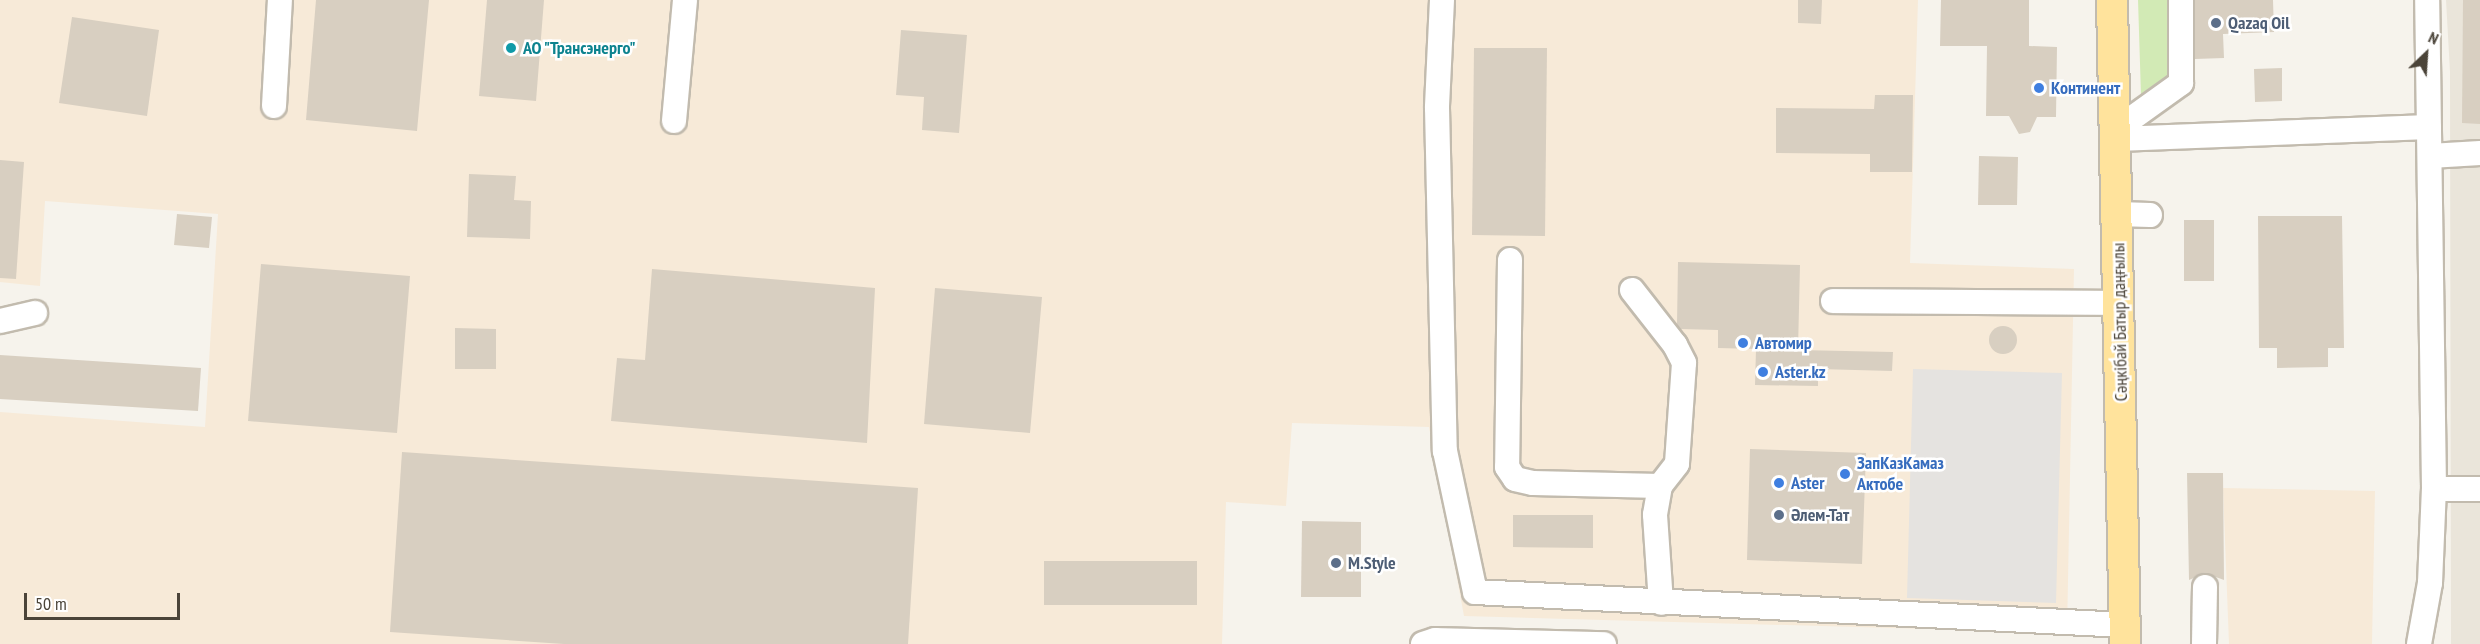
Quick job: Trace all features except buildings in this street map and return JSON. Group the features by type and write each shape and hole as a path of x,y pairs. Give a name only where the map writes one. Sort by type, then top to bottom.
{"main road":[{"name":"Сәңкібай Батыр даңғылы","path":"2112,0 2117,134 2124,634"}],"street":[{"path":"274,106 280,0"},
{"path":"674,121 685,0"},
{"path":"1442,0 1437,108 1445,451 1475,592 2124,634"},
{"path":"2117,134 2181,83 2181,0"},
{"path":"2419,644 2430,583 2434,489 2427,0"},
{"path":"2117,134 2429,127"},
{"path":"2430,156 2480,153"},
{"path":"2118,214 2150,215"},
{"path":"1510,260 1508,467 1515,479 1533,483 1660,486"},
{"path":"1632,290 1675,345 1684,363 1677,464 1660,486 1655,515 1661,603"},
{"path":"1833,301 2120,303"},
{"path":"0,321 35,313"},
{"path":"2434,489 2480,489"},
{"path":"2204,644 2205,587"},
{"path":"1423,644 1435,640 1604,644"}],"shaded area":[{"path":"0,0 1918,0 1910,263 2074,269 2067,633 1464,616 1429,427 1292,423 1286,506 1226,502 1222,644 0,644 0,412 205,427 218,214 45,201 40,286 0,282"},
{"path":"2446,0 2480,0 2480,644 2451,644 2450,72"},
{"path":"1913,369 2062,373 2056,603 1907,598"},
{"path":"2223,488 2375,491 2372,644 2229,644"}],"green space":[{"path":"2138,0 2172,0 2172,80 2141,95"}],"place":[{"name":"Qazaq Oil","path":"2216,23"},
{"name":"АО \"Трансэнерго\"","path":"511,48"},
{"name":"Континент","path":"2039,88"},
{"name":"Автомир","path":"1743,343"},
{"name":"Aster.kz","path":"1763,372"},
{"name":"ЗапКазКамаз Актобе","path":"1845,474"},
{"name":"Aster","path":"1779,483"},
{"name":"Әлем-Тат","path":"1779,515"},
{"name":"M.Style","path":"1336,563"}]}
